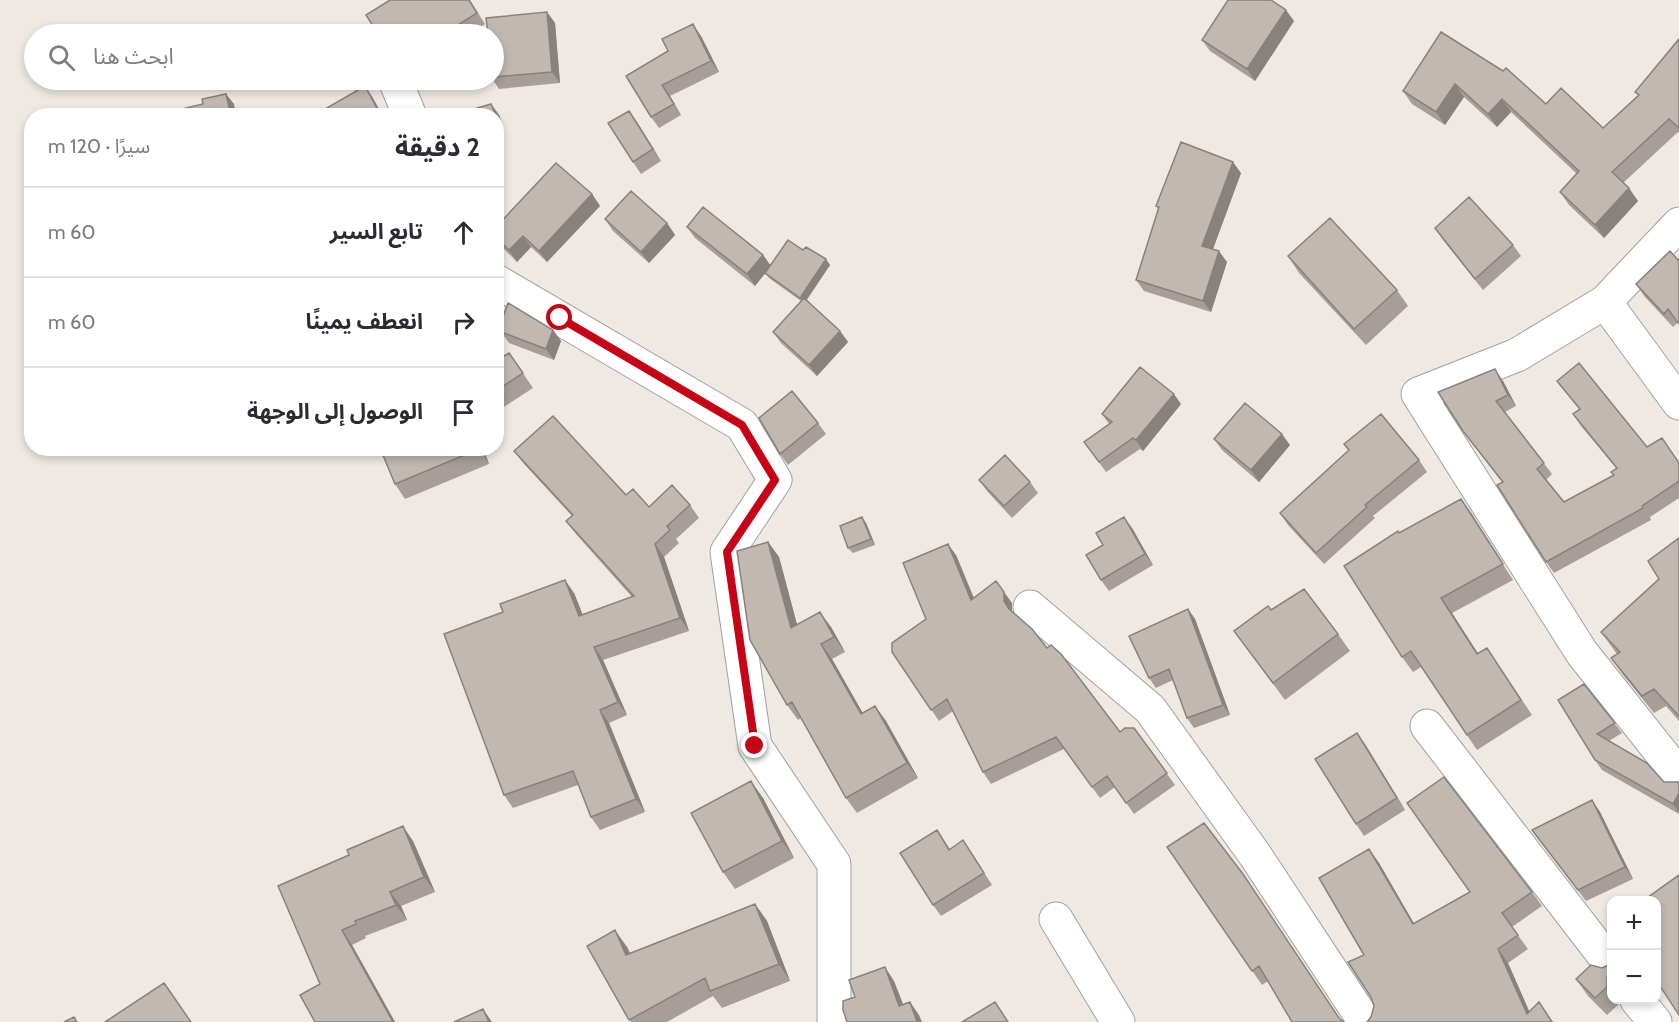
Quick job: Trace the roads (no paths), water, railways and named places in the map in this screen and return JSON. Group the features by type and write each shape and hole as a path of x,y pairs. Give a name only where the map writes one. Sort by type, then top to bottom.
{"street":[{"path":"399,90 407,108"},
{"path":"1679,224 1605,302 1517,355 1418,394 1582,653 1679,775"},
{"path":"504,286 742,425 775,480 727,552 755,746 834,864 834,1022"},
{"path":"1605,302 1679,403"},
{"path":"1030,607 1150,709 1255,855 1365,1022"},
{"path":"1427,726 1607,961"},
{"path":"1056,919 1118,1022"},
{"path":"1641,1004 1655,1022"}]}
